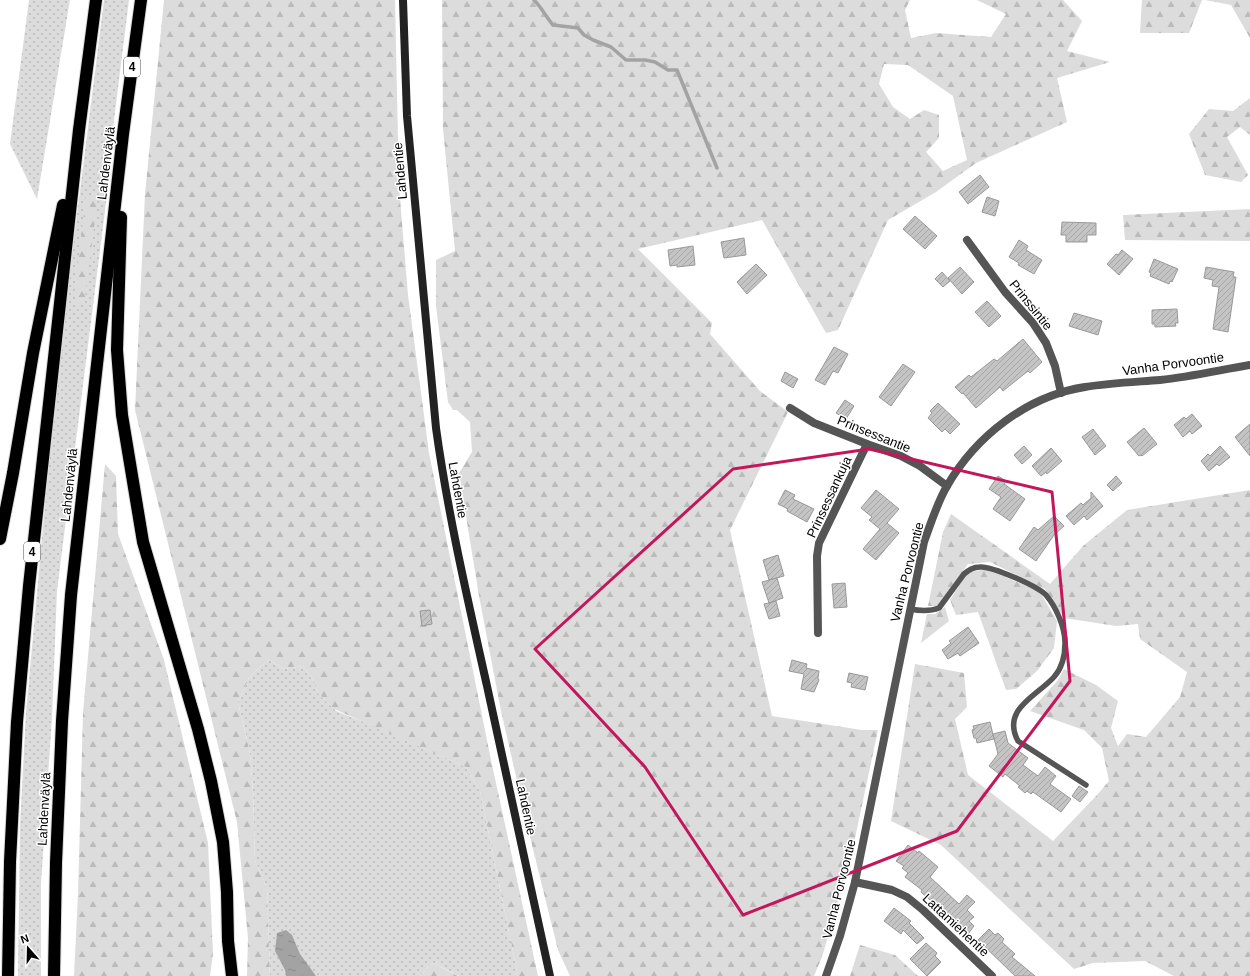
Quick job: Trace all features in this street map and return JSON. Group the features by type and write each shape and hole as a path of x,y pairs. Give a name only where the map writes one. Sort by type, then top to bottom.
{"highway":[{"name":"4","path":"8,976 10,862 18,714 29,586 79,130 96,0"},
{"name":"Lahdenväylä","path":"54,976 56,863 71,595 123,134 141,0"},
{"path":"0,539 14,472 33,353 79,130"},
{"path":"123,134 116,350 122,415 143,542 198,729 211,781 223,842 227,892 228,941 232,976"},
{"path":"225,976 228,941"}],"main road":[{"name":"Lahdentie","path":"403,0 407,116 436,428 444,487 550,976"}],"street":[{"name":"Prinssintie","path":"967,240 1005,292 1033,323 1046,343 1055,366 1060,393"},
{"name":"Vanha Porvoontie","path":"826,976 833,958 855,882 924,542 947,486 963,462 1000,424 1020,411 1060,393 1084,387 1162,380 1250,365"},
{"name":"Prinsessantie","path":"790,408 814,423 901,456 920,466 947,486"},
{"name":"Prinsessankuja","path":"818,633 817,556 819,543 867,444"},
{"name":"Lattamiehentie","path":"855,882 892,890 908,897 992,976"}],"lane":[{"path":"910,609 922,611 939,608 964,574 968,570 980,566 998,571 1041,591 1050,602 1063,630 1065,642 1063,659 1055,677 1028,698 1019,710 1014,718 1014,733 1018,741 1086,785"}],"highlighted area":[{"path":"869,449 1052,492 1070,681 957,831 743,915 645,767 535,649 733,469"}],"green space":[{"path":"29,0 70,0 37,199 10,144"},
{"path":"104,0 129,0 111,144 107,195 57,591 52,717 41,884 41,976 18,976 20,826 26,713 61,342"},
{"path":"164,0 395,0 399,186 408,295 429,453 491,760 538,976 518,976 480,791 466,767 334,709 318,693 313,680 303,666 284,669 269,660 249,678 238,702 250,753 253,790 255,861 267,888 270,976 247,976 248,938 237,822 135,410 145,194"},
{"path":"442,0 910,0 905,10 911,38 936,33 991,37 1006,14 977,0 1063,0 1082,21 1067,51 1110,62 1057,78 1067,122 976,163 936,192 888,220 838,330 826,333 762,220 638,249 712,323 710,334 760,391 788,412 730,530 772,716 862,730 878,730 851,857 822,957 814,976 570,976 558,950 501,711 479,596 459,473 472,452 470,422 457,410 453,410 448,402 436,306 436,260 455,251 443,129","holes":["884,64 908,65 953,96 967,160 943,171 926,152 939,138 939,115 924,110 910,119 893,107 879,84"]},
{"path":"1142,0 1202,0 1189,33 1140,33"},
{"path":"1205,0 1250,0 1250,38 1231,5"},
{"path":"1250,98 1250,135 1240,127 1227,137 1248,175 1241,182 1205,175 1189,134 1209,109 1233,111"},
{"path":"86,196 98,196 85,297 79,310 75,306 77,271"},
{"path":"1250,209 1250,241 1125,240 1123,215"},
{"path":"105,464 116,476 118,534 164,660 208,843 213,954 210,976 74,976 83,713"},
{"path":"1250,490 1250,976 1174,976 1145,961 1093,963 1074,969 941,845 891,821 915,664 964,673 967,707 955,719 968,775 1053,841 1109,781 1102,748 1084,730 1030,711 1058,680 1064,669 1096,685 1118,701 1111,728 1118,746 1127,734 1146,737 1180,697 1187,672 1140,639 1138,624 1116,626 1064,618 1045,589 990,562 968,564 938,606 928,606 943,532 951,514 1050,584 1083,546 1127,510"},
{"path":"987,569 1040,592 1057,621 1054,648 1037,671 1016,689 1006,690 978,612 956,615 950,600 964,578 970,572"},
{"path":"945,607 949,621 921,643 927,614 935,614"},
{"path":"269,660 284,669 303,666 313,680 318,693 336,711 374,726 466,767 480,791 518,976 459,976 434,963 420,976 270,976 267,888 255,861 253,790 250,753 238,702 249,678"},
{"path":"860,945 895,955 918,976 850,976"},
{"path":"434,963 458,976 420,976"}],"water":[{"path":"286,930 292,935 300,954 316,976 286,976 285,970 275,951 277,933"}],"building":[{"path":"980,175 989,187 968,204 959,192"},
{"path":"987,197 999,201 995,216 982,212"},
{"path":"915,216 937,236 925,249 903,229"},
{"path":"1062,222 1096,223 1096,235 1087,235 1087,242 1066,242 1066,235 1061,235"},
{"path":"744,238 746,255 724,258 721,242"},
{"path":"1019,240 1028,246 1026,250 1042,260 1034,274 1018,265 1019,263 1009,257"},
{"path":"693,246 695,265 677,267 677,265 670,266 668,250"},
{"path":"1122,250 1133,259 1119,275 1107,264"},
{"path":"1154,259 1178,269 1172,282 1170,281 1169,284 1150,276 1151,273 1149,272"},
{"path":"756,264 767,275 747,294 737,282"},
{"path":"960,267 974,282 962,294 948,278"},
{"path":"1206,267 1234,272 1233,277 1236,277 1228,332 1213,329 1219,287 1212,286 1213,280 1204,278"},
{"path":"942,272 950,281 943,287 935,279"},
{"path":"987,301 1001,316 989,327 975,312"},
{"path":"1177,309 1178,323 1175,323 1176,326 1155,327 1155,324 1152,324 1152,310"},
{"path":"1074,313 1102,321 1098,335 1069,326"},
{"path":"1023,339 1042,362 1030,373 1028,371 1003,391 1000,387 976,408 963,393 962,394 955,387 969,375 971,377 994,359 997,361"},
{"path":"834,347 848,354 838,373 833,371 825,385 815,380"},
{"path":"903,364 915,372 891,406 879,397"},
{"path":"785,372 798,379 793,388 781,381"},
{"path":"845,400 854,406 846,419 836,413"},
{"path":"938,403 960,424 950,434 945,429 942,432 928,418 932,413 930,411"},
{"path":"1192,414 1202,426 1192,434 1190,431 1183,437 1174,425 1184,417 1186,419"},
{"path":"1250,424 1250,456 1235,437"},
{"path":"1144,428 1157,444 1142,456 1139,456 1127,442"},
{"path":"1093,429 1106,446 1095,455 1082,437"},
{"path":"1024,446 1032,455 1022,464 1014,455"},
{"path":"1220,446 1230,457 1219,466 1217,464 1209,471 1201,461 1208,454 1210,456"},
{"path":"1051,448 1062,461 1047,474 1046,472 1041,476 1032,466"},
{"path":"998,476 1006,481 1004,484 1025,499 1010,521 993,509 1001,497 989,489"},
{"path":"1116,476 1122,483 1113,491 1107,485"},
{"path":"785,490 795,495 793,499 814,509 807,522 787,511 788,509 778,504"},
{"path":"876,490 899,509 887,523 899,533 876,560 863,549 880,529 869,520 872,517 861,508"},
{"path":"1091,492 1103,506 1087,520 1084,516 1074,525 1066,516 1081,503 1083,505 1091,498"},
{"path":"1054,516 1064,526 1054,535 1036,561 1019,549 1034,527 1038,530"},
{"path":"778,555 784,576 769,580 763,560"},
{"path":"777,578 783,598 769,603 762,582"},
{"path":"845,583 847,607 834,608 832,584"},
{"path":"776,601 780,616 769,619 764,604"},
{"path":"430,610 432,624 422,626 420,611"},
{"path":"968,627 979,643 960,656 958,653 948,659 942,650 951,643 949,641"},
{"path":"792,660 807,664 806,668 819,671 819,680 814,692 801,689 804,674 789,671"},
{"path":"849,673 868,677 865,690 851,687 852,683 847,682"},
{"path":"990,722 994,739 977,743 972,730 974,729 973,726"},
{"path":"1005,731 1008,743 1028,758 1023,765 1038,776 1045,767 1056,776 1050,784 1071,799 1061,812 1033,792 1031,794 1027,791 1025,793 1018,787 1020,786 1005,774 1003,777 989,766 998,754 993,734"},
{"path":"1079,786 1088,792 1080,802 1072,796"},
{"path":"908,845 918,853 919,851 938,867 930,877 959,904 967,895 975,902 967,910 974,917 969,921 974,926 968,934 921,892 922,890 905,877 908,873 902,868 904,866 896,861"},
{"path":"894,908 911,921 909,923 924,938 917,944 903,930 901,934 884,921"},
{"path":"989,929 995,935 998,933 1004,939 1002,942 1015,954 1012,957 1035,976 1015,976 978,940"},
{"path":"926,943 937,953 935,956 941,962 927,976 910,959"}],"waterway":[{"path":"534,0 553,25 578,28 584,35 611,47 626,60 645,60 655,62 668,70 677,70 717,168"}]}
